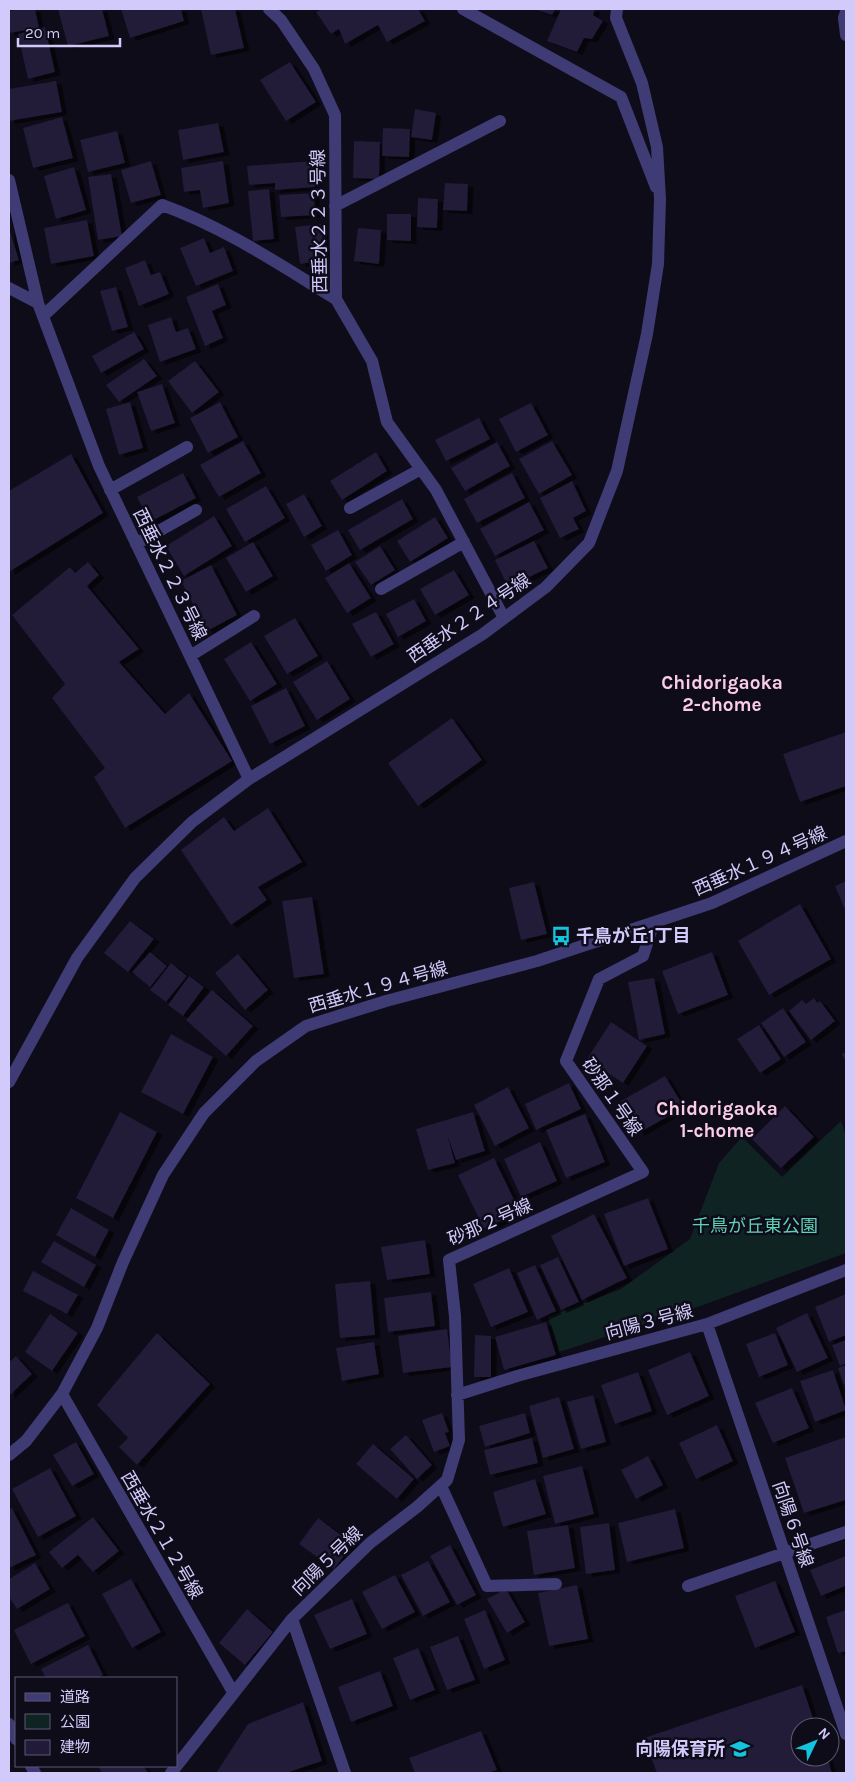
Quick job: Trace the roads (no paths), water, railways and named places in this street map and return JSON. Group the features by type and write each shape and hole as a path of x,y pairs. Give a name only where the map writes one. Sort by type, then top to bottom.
{"street":[{"name":"西垂水２２３号線","path":"269,9 281,20 314,69 335,115 336,299 372,361 387,422 436,490 504,618"},
{"path":"463,9 621,97 660,199"},
{"name":"西垂水２２４号線","path":"9,1082 77,958 135,878 192,822 249,779 483,634 546,587 589,542 617,471 658,264 660,199 657,147 642,83 616,18 617,9"},
{"path":"846,12 844,18 846,35"},
{"path":"335,206 500,121"},
{"name":"西垂水２２３号線","path":"9,180 38,302 99,466 249,779"},
{"path":"43,316 162,205 183,212 249,247 336,299"},
{"path":"9,288 38,302"},
{"path":"110,490 187,447"},
{"path":"350,508 421,469"},
{"path":"136,544 196,510"},
{"path":"381,589 464,542"},
{"path":"190,656 254,616"},
{"name":"西垂水１９４号線","path":"9,1455 26,1441 62,1394 97,1328 123,1262 163,1175 204,1113 256,1061 306,1026 386,1001 537,960 712,903 846,841"},
{"name":"砂那１号線","path":"643,1172 566,1061 599,979 643,956 654,922"},
{"name":"砂那２号線","path":"457,1395 455,1316 449,1260 643,1172"},
{"name":"向陽３号線","path":"457,1395 517,1376 707,1324 846,1270"},
{"name":"向陽６号線","path":"707,1324 846,1734"},
{"name":"西垂水２１２号線","path":"62,1394 233,1692"},
{"name":"向陽５号線","path":"346,1773 292,1619 370,1543 417,1507 446,1480 459,1440 457,1395"},
{"path":"441,1486 487,1586 556,1584"},
{"path":"688,1586 846,1532"},
{"path":"178,1764 292,1619"},
{"path":"9,1724 15,1736"}],"place":[{"name":"千鳥が丘1丁目","path":"561,936"},
{"name":"向陽保育所","path":"740,1749"}],"district":[{"name":"Chidorigaoka 2-chome","path":"722,693"},
{"name":"Chidorigaoka 1-chome","path":"717,1119"}],"park label":[{"name":"千鳥が丘東公園","path":"755,1226"}]}
